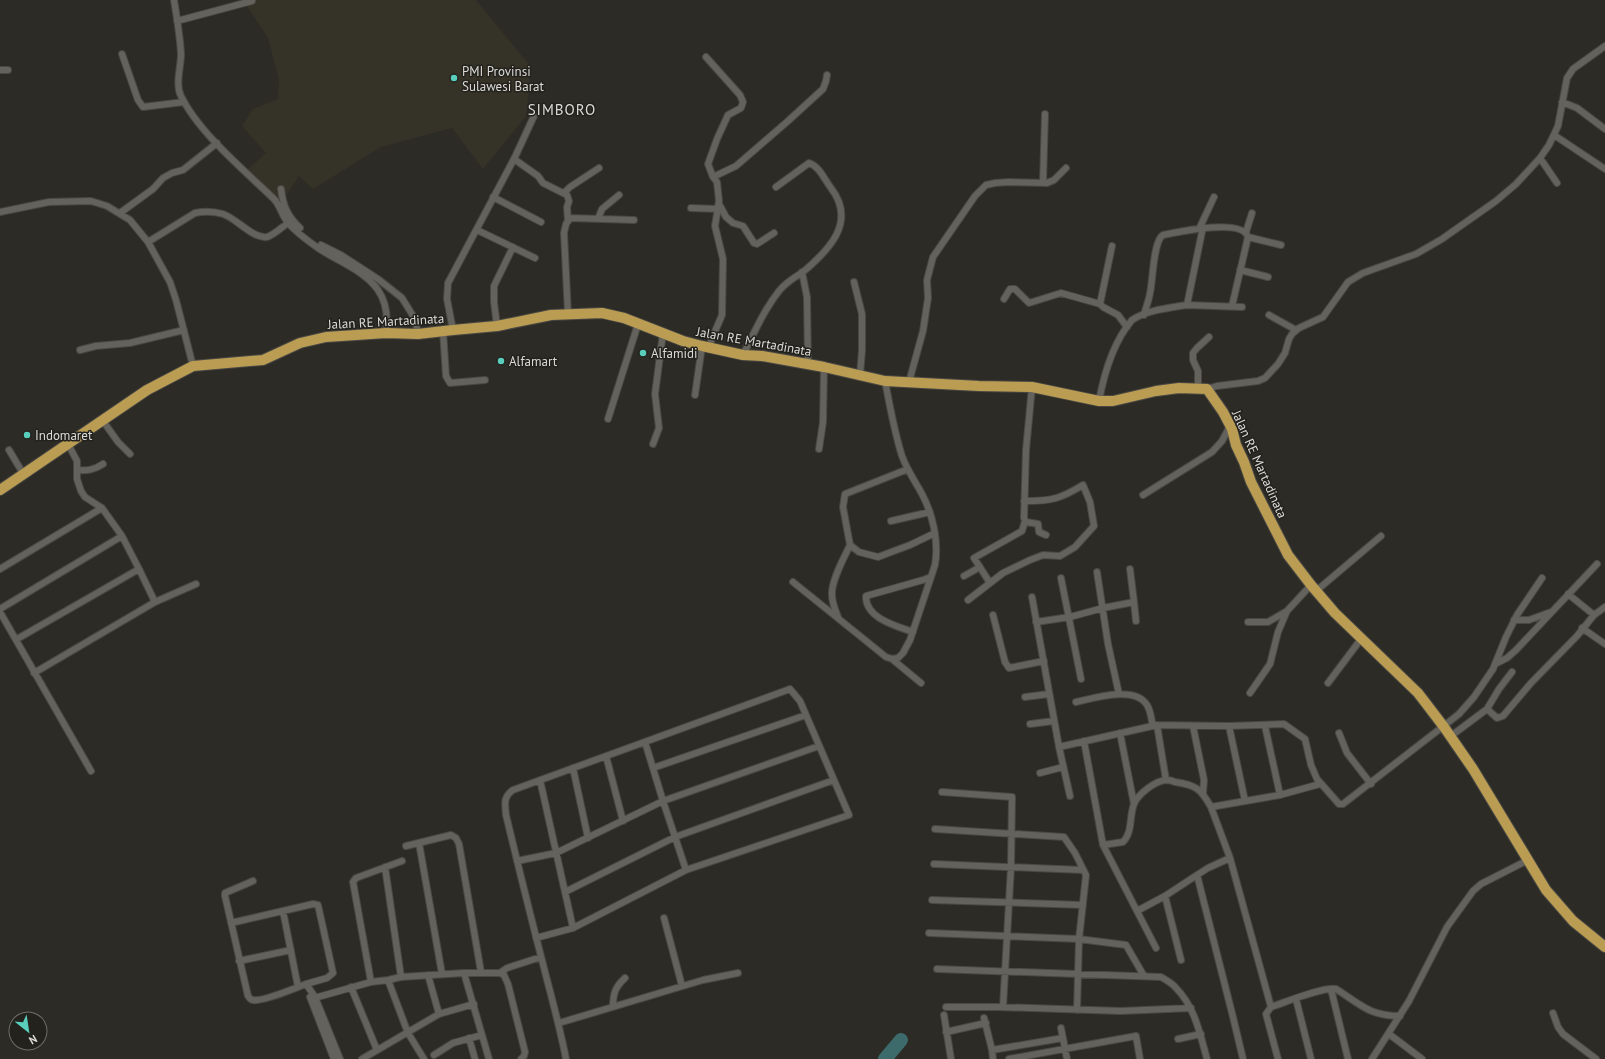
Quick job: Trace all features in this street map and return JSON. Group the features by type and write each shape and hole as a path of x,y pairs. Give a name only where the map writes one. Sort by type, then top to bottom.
{"highway":[{"name":"Jalan RE Martadinata","path":"0,490 147,390 192,366 263,360 300,343 326,336 386,333 418,334 497,326 550,315 602,313 624,318 706,347 824,367 885,381 1032,387 1099,401 1113,401 1156,391 1179,388 1203,389 1223,412 1231,428 1236,445 1251,482 1283,546 1295,566 1335,613 1391,669 1418,693 1451,736 1473,769 1546,890 1560,908 1573,921 1605,947"}],"street":[{"path":"174,0 181,56 179,91 184,102 199,123 239,167 276,201 288,223 373,284 383,299 387,322 386,333"},
{"path":"177,21 252,1"},
{"path":"1209,337 1193,354 1193,360 1203,389 1258,381 1265,378 1285,354 1289,339 1296,330 1323,317 1348,282 1355,276 1416,254 1442,238 1511,189 1540,158 1554,135 1560,119 1567,78 1570,73 1605,46"},
{"path":"122,54 138,100 143,107 184,102"},
{"path":"694,395 706,347 711,341 722,315 723,259 715,226 718,206 717,182 713,177 708,164 728,115 741,108 743,103 740,95 706,57"},
{"path":"0,70 8,70"},
{"path":"713,177 736,166 788,121 823,89 827,75"},
{"path":"1562,102 1577,108 1605,129"},
{"path":"1043,183 1045,114"},
{"path":"454,330 447,299 447,288 514,159 534,116"},
{"path":"1554,135 1605,168"},
{"path":"120,213 153,189 163,178 172,173 183,170 217,143"},
{"path":"1540,158 1558,183"},
{"path":"514,159 538,176 543,183 564,193 569,198 567,207 568,221 564,233 568,314"},
{"path":"743,354 766,311 786,282 802,272 837,236 841,222 841,209 834,192 814,165 809,163 776,187"},
{"path":"564,193 570,187 599,168"},
{"path":"909,382 923,331 927,309 928,271 933,257 957,220 975,196 986,185 1009,182 1047,183 1054,180 1066,168"},
{"path":"276,201 281,189 283,202 288,216 320,247 341,255 378,279 402,298 415,319 418,334"},
{"path":"598,219 602,209 619,195"},
{"path":"493,197 541,222"},
{"path":"1187,305 1201,227 1214,197"},
{"path":"0,212 49,202 91,201 106,206 130,220 148,242 170,282 184,330 192,366"},
{"path":"276,201 283,202"},
{"path":"691,208 718,206"},
{"path":"718,206 726,217 743,226 754,243 757,244 774,233"},
{"path":"148,242 194,213 201,212 211,211 224,214 257,236 271,235 288,223"},
{"path":"1232,306 1252,213"},
{"path":"568,221 570,218 634,220"},
{"path":"1144,315 1151,292 1157,246 1160,237 1163,235 1201,227 1237,229 1247,234 1281,245"},
{"path":"477,230 535,258"},
{"path":"1100,304 1112,246"},
{"path":"497,326 494,286 513,247"},
{"path":"1240,270 1268,277"},
{"path":"802,272 807,297 808,364"},
{"path":"373,284 378,279"},
{"path":"854,282 862,314 860,375"},
{"path":"1004,299 1010,289 1015,289 1029,303 1062,294 1100,304 1103,308 1118,315 1127,327"},
{"path":"1099,401 1104,377 1112,354 1132,320 1144,315 1187,305 1242,306"},
{"path":"1269,315 1296,330"},
{"path":"608,419 638,324"},
{"path":"80,350 96,346 130,343 184,330"},
{"path":"443,331 446,376 450,383 485,380"},
{"path":"653,444 659,428 655,394 663,333"},
{"path":"819,450 822,422 824,367"},
{"path":"885,381 895,429 908,469 930,512 937,555 912,632 903,653 898,658 892,659"},
{"path":"990,583 974,558 1022,532 1025,521 1024,501 1026,450 1032,387"},
{"path":"103,421 118,442 130,454"},
{"path":"1143,495 1212,452 1231,428"},
{"path":"68,444 77,460 77,479 85,497 102,508 122,536 155,602"},
{"path":"8,450 24,475"},
{"path":"77,470 87,471 103,464"},
{"path":"839,619 832,604 831,593 850,545 843,507 845,494 908,469"},
{"path":"968,600 1003,573 1030,560 1043,555 1060,556 1075,547 1094,526 1090,502 1083,485 1068,494 1049,501 1024,501"},
{"path":"0,569 102,508"},
{"path":"891,521 930,512"},
{"path":"1025,521 1038,524 1039,532 1046,535"},
{"path":"850,545 859,552 878,557 910,545 934,533"},
{"path":"91,771 0,611 122,536"},
{"path":"1248,622 1268,622 1287,611 1381,536"},
{"path":"1495,664 1507,658 1597,564"},
{"path":"964,576 980,567"},
{"path":"17,639 139,569"},
{"path":"1130,569 1136,621"},
{"path":"1097,572 1108,644 1119,694"},
{"path":"912,632 888,623 875,614 868,605 866,596 931,577"},
{"path":"1061,578 1070,617 1081,679"},
{"path":"1058,747 1155,725 1266,726 1284,724 1306,739 1314,773 1320,784 1339,804 1343,804 1444,727 1459,714 1474,697 1495,664 1514,620 1542,578"},
{"path":"793,582 886,657 892,659 921,683"},
{"path":"34,672 155,602 196,584"},
{"path":"1568,594 1594,616"},
{"path":"1032,597 1058,747 1070,796"},
{"path":"1036,622 1070,617 1103,608 1134,602"},
{"path":"1487,710 1497,718 1503,716 1531,682 1582,628 1605,607"},
{"path":"1250,693 1270,664 1278,632 1287,611"},
{"path":"1514,620 1529,620 1552,612"},
{"path":"993,615 1005,662 1009,668 1044,661"},
{"path":"1582,628 1605,644"},
{"path":"1328,683 1361,639"},
{"path":"1451,736 1487,710 1499,689 1512,672"},
{"path":"536,938 573,928 686,870 849,815 800,701 790,689 572,768 513,790 507,794 505,800 506,815 536,938 559,1023 566,1059"},
{"path":"1025,696 1049,694"},
{"path":"1076,702 1119,694 1134,695 1144,701 1150,711 1155,725 1166,780"},
{"path":"653,768 806,715"},
{"path":"1030,724 1054,721"},
{"path":"1193,726 1204,780 1203,793"},
{"path":"1229,726 1245,801"},
{"path":"1266,726 1280,795"},
{"path":"1120,733 1134,804"},
{"path":"1339,733 1347,753 1371,784"},
{"path":"1084,741 1103,845 1156,948"},
{"path":"645,742 686,870"},
{"path":"517,861 556,853 663,801 819,746"},
{"path":"606,756 623,821"},
{"path":"1040,773 1063,767"},
{"path":"572,768 588,838"},
{"path":"540,780 573,928"},
{"path":"565,892 675,837 834,780"},
{"path":"1103,845 1123,842 1126,838 1134,804 1139,796 1151,787 1166,780 1194,786 1203,793 1211,807 1230,858 1271,1007"},
{"path":"1211,807 1280,795 1320,784"},
{"path":"942,792 1012,797 1011,867 1003,1007"},
{"path":"935,829 1064,837 1075,853 1086,875 1079,939 1077,1010"},
{"path":"406,846 451,836 454,836 458,840 481,972"},
{"path":"419,842 442,974"},
{"path":"1137,911 1166,896 1197,875 1230,858"},
{"path":"1372,1059 1389,1034 1422,978 1447,927 1472,891 1481,884 1528,860"},
{"path":"371,982 352,883 356,878 402,861"},
{"path":"934,864 1083,870"},
{"path":"385,868 401,977"},
{"path":"1197,875 1234,1017 1242,1059"},
{"path":"231,923 317,904 320,908 333,973 327,978 306,984 278,995 251,1000 247,994 224,896 225,893 253,881"},
{"path":"1166,896 1181,960"},
{"path":"932,900 1083,904"},
{"path":"283,911 298,987"},
{"path":"664,918 682,986"},
{"path":"929,934 1079,939 1126,945 1144,976"},
{"path":"239,961 291,950"},
{"path":"500,973 507,968 541,957"},
{"path":"937,969 1161,977 1176,987 1191,1008 1201,1034 1207,1059"},
{"path":"313,998 371,982 401,977 481,972 500,973 504,975 508,984 525,1052 521,1059"},
{"path":"464,973 489,1059"},
{"path":"559,1023 703,980 738,973"},
{"path":"428,975 440,1014"},
{"path":"613,1007 613,994 617,985 625,978"},
{"path":"388,980 408,1033 424,1059"},
{"path":"306,984 340,1059"},
{"path":"351,987 376,1050"},
{"path":"1278,1059 1266,1014 1271,1007 1331,989 1336,989 1373,1013 1400,1016"},
{"path":"1331,989 1348,1059"},
{"path":"313,998 334,1059"},
{"path":"1296,999 1311,1059"},
{"path":"362,1059 440,1014 474,1004"},
{"path":"946,1007 1003,1007 1121,1011 1191,1008"},
{"path":"1553,1013 1562,1034 1596,1059"},
{"path":"944,1015 951,1059"},
{"path":"946,1032 985,1021 993,1059"},
{"path":"1061,1028 1067,1059"},
{"path":"1178,1039 1201,1034"},
{"path":"1389,1034 1422,1059"},
{"path":"428,1059 435,1057 453,1043 482,1035"},
{"path":"1009,1059 1136,1036 1140,1059"},
{"path":"469,1038 475,1059"},
{"path":"992,1050 1063,1038"}],"shaded area":[{"path":"243,0 476,0 531,67 526,116 483,169 452,128 381,147 313,189 299,176 285,197 272,195 246,171 266,153 242,126 253,109 278,99 279,80 268,38"}],"waterway":[{"path":"885,1059 901,1040"}],"place":[{"name":"PMI Provinsi Sulawesi Barat","path":"454,78"},
{"name":"Alfamidi","path":"643,353"},
{"name":"Alfamart","path":"501,361"},
{"name":"Indomaret","path":"27,435"}],"district":[{"name":"SIMBORO","path":"562,110"}]}
